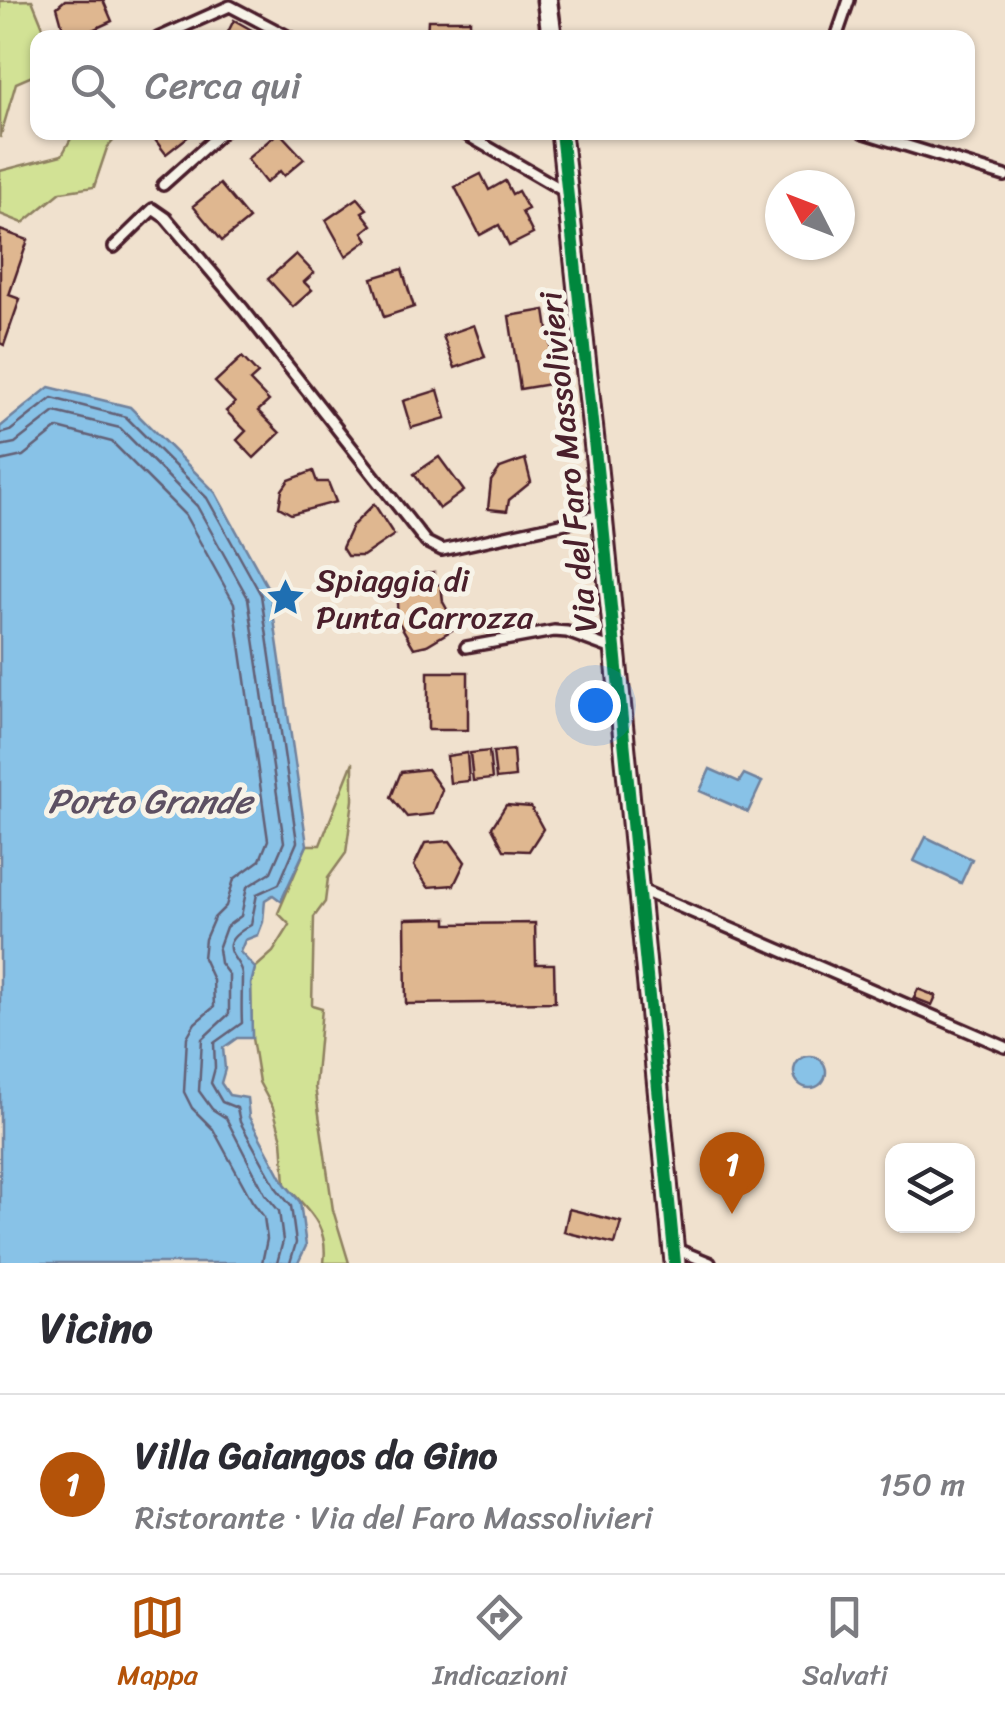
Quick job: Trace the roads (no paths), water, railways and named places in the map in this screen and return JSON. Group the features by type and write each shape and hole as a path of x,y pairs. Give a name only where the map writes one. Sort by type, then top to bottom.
{"street":[{"path":"548,0 551,30"},
{"name":"Via del Faro Massolivieri","path":"562,140 674,1255"}],"lane":[{"path":"839,30 850,0"},
{"path":"176,30 230,6 275,30"},
{"path":"163,185 213,140"},
{"path":"476,140 567,192"},
{"path":"888,140 1005,176"},
{"path":"114,247 153,209 166,218 243,309 426,542 442,550 602,515"},
{"path":"466,647 554,631 568,632 616,650"},
{"path":"639,890 1005,1047"},
{"path":"674,1255 710,1263"}],"water":[{"name":"Porto Grande","path":"49,387 130,407 215,492 270,592 307,845 281,901 273,895 265,900 258,935 245,940 240,952 255,968 251,984 252,1038 237,1038 223,1048 225,1069 221,1083 229,1095 247,1098 249,1117 285,1184 300,1202 306,1246 298,1263 0,1263 0,427"},
{"path":"710,769 739,782 744,774 762,782 748,812 700,791"},
{"path":"926,837 972,859 961,883 914,861"},
{"path":"810,1056 821,1061 826,1072 821,1083 810,1088 799,1083 794,1072 799,1061"}],"place":[{"name":"Spiaggia di Punta Carrozza","path":"286,598"},
{"name":"Villa Gaiangos da Gino","path":"732,1214"}]}
